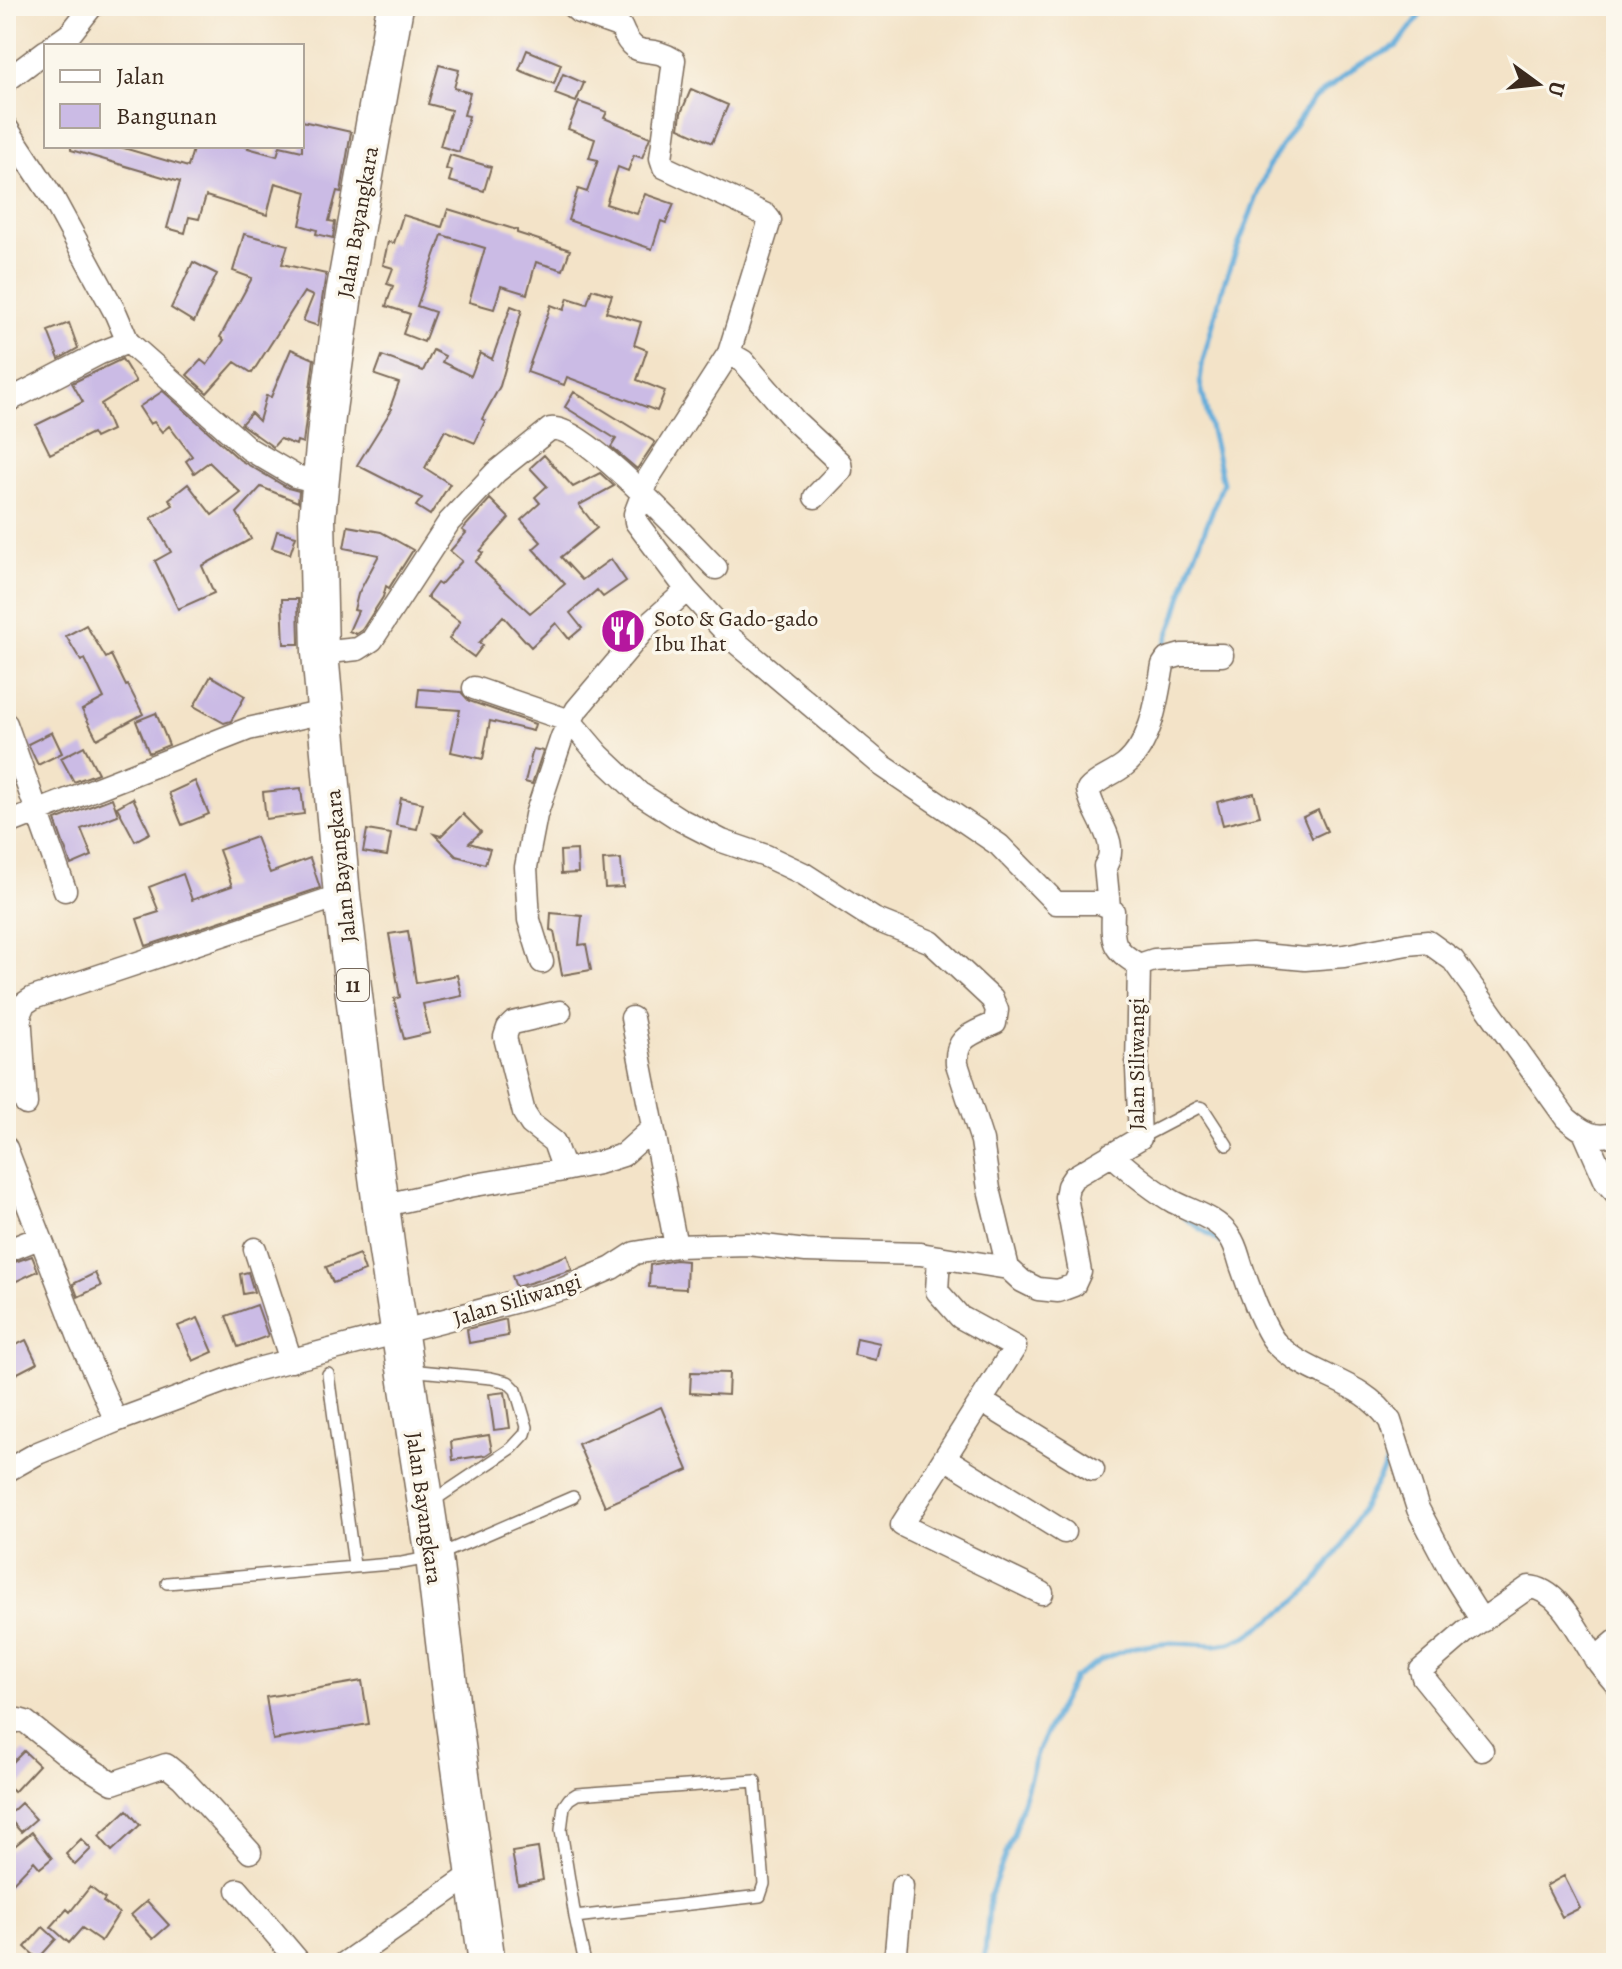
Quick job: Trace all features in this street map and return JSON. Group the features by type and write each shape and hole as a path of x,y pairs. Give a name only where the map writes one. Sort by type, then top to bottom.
{"highway":[{"name":"Jalan Bayangkara","path":"395,6 339,326 320,482 317,518 320,653 342,895 381,1206 434,1557 487,1963"}],"street":[{"path":"56,44 70,34 92,6"},
{"path":"572,6 579,12 621,27 630,46 674,60 661,158 664,167 769,217 770,224 729,353 642,492 635,514 636,522 687,590 732,639 883,766 999,845 1048,897 1062,905 1100,903 1109,907 1113,911 1114,943 1123,956 1142,964 1252,954 1305,959 1428,942 1453,960 1566,1118 1584,1132 1603,1137 1616,1132"},
{"path":"6,81 44,52"},
{"path":"6,127 53,198 128,342 249,449 295,476 320,482"},
{"path":"6,402 100,353 128,342"},
{"path":"729,353 743,361 795,421 840,463 841,470 815,497"},
{"path":"320,653 358,649 372,640 449,522 496,472 550,429 559,427 616,467 716,568"},
{"path":"542,962 529,920 526,867 536,815 554,758 577,709 649,624 687,590"},
{"path":"1109,907 1105,866 1110,856 1088,794 1089,789 1126,764 1136,751 1153,712 1164,661 1181,655 1222,655"},
{"path":"474,688 570,721 599,755 639,793 722,841 766,856 804,874 874,919 931,942 992,999 997,1010 995,1023 963,1039 956,1052 957,1064 982,1141 989,1189 1008,1268"},
{"path":"6,824 248,729 324,712"},
{"path":"6,724 65,890"},
{"path":"26,1104 20,1013 24,1004 33,998 342,895"},
{"name":"Jalan Siliwangi","path":"6,1471 38,1453 116,1421 254,1370 563,1289 612,1268 635,1253 676,1246 748,1244 806,1251 920,1254 1008,1268 1022,1281 1038,1289 1058,1291 1074,1285 1080,1272 1066,1197 1068,1186 1074,1177 1140,1138 1137,1068 1142,964"},
{"path":"560,1012 513,1023 505,1037 524,1113 531,1124 554,1142 564,1170"},
{"path":"632,1018 676,1246"},
{"path":"381,1206 469,1186 564,1170 623,1155 652,1129"},
{"path":"1584,1132 1606,1182 1616,1193"},
{"path":"6,1148 39,1238 116,1421"},
{"path":"1111,1154 1130,1172 1172,1201 1222,1227 1233,1239 1242,1268 1274,1341 1303,1365 1366,1394 1382,1409 1390,1421 1418,1509 1482,1621"},
{"path":"6,1251 39,1238"},
{"path":"255,1249 291,1361"},
{"path":"939,1257 937,1291 960,1317 1015,1347 902,1525 1042,1593"},
{"path":"981,1401 1093,1470"},
{"path":"945,1458 1064,1532"},
{"path":"1482,1750 1421,1673 1424,1665 1529,1587 1538,1588 1574,1622 1595,1659 1616,1684"},
{"path":"1595,1659 1616,1641"},
{"path":"6,1724 19,1720 26,1722 66,1754 113,1783 166,1765 182,1778 250,1852"},
{"path":"345,1963 474,1873"},
{"path":"895,1963 902,1886"},
{"path":"238,1890 300,1963"}],"lane":[{"path":"1140,1138 1199,1107 1203,1108 1227,1145"},
{"path":"405,1370 508,1382 516,1390 527,1427 525,1434 512,1448 425,1506"},
{"path":"328,1374 354,1565"},
{"path":"167,1583 402,1563 434,1557 573,1497"},
{"path":"575,1917 760,1896 764,1884 755,1781 577,1794 569,1799 562,1815 561,1830 575,1917 585,1963"}],"building":[{"path":"527,50 561,64 554,84 519,70"},
{"path":"439,65 459,70 454,88 470,93 464,115 469,116 459,152 440,146 451,110 428,104"},
{"path":"563,74 584,83 576,102 555,94"},
{"path":"691,89 728,105 712,143 679,128 681,113"},
{"path":"579,102 607,112 604,118 650,137 642,158 634,155 628,171 618,167 606,204 637,214 645,194 674,204 666,223 661,221 652,249 568,220 578,189 587,192 598,160 589,158 595,139 568,129"},
{"path":"304,121 351,132 341,192 337,191 329,221 335,222 333,238 316,234 317,230 300,225 307,192 275,183 267,215 206,196 199,219 189,217 185,233 167,228 180,182 71,148 124,148 188,167 193,148 248,148 277,156 279,148 302,151"},
{"path":"450,155 491,167 484,191 449,181 452,171 446,169"},
{"path":"448,209 570,250 563,270 536,262 527,294 501,286 494,309 469,302 485,248 442,235 417,306 435,312 424,342 403,334 410,314 386,306 393,286 387,284 393,268 383,265 388,242 394,243 403,215 442,227"},
{"path":"244,234 288,245 282,264 326,274 318,326 303,321 313,296 304,292 252,373 235,362 207,393 187,375 201,360 207,365 224,340 220,337 252,278 233,271"},
{"path":"193,262 217,274 194,322 171,308"},
{"path":"592,289 612,295 606,312 641,322 634,345 647,350 637,380 665,391 657,411 567,377 564,385 527,372 551,305 564,310 568,298 587,304"},
{"path":"511,306 522,310 500,386 482,419 485,421 475,443 445,430 425,468 450,484 430,515 416,506 422,498 357,465 392,409 399,383 375,375 382,356 423,371 433,350 445,356 442,362 471,376 480,353 492,359"},
{"path":"69,323 78,348 59,359 48,331"},
{"path":"291,349 314,359 303,443 297,441 296,445 280,439 273,447 241,424 251,413 259,421 266,396 271,397"},
{"path":"122,359 136,382 101,404 112,430 95,438 92,433 50,454 36,425 83,402 72,383"},
{"path":"163,391 240,460 288,488 299,491 298,502 261,487 237,513 251,539 202,566 214,593 178,609 155,561 171,552 151,518 173,505 169,499 188,484 212,515 241,493 209,462 194,473 186,461 192,456 169,426 162,432 154,422 150,424 139,407"},
{"path":"574,392 655,442 637,469 611,447 616,439 565,407"},
{"path":"544,455 573,487 600,473 614,486 579,505 597,528 561,557 582,580 611,559 626,581 603,597 597,590 570,613 582,628 569,639 556,623 531,647 503,616 479,643 483,645 474,657 449,639 460,622 427,597 437,583 440,585 462,561 450,551 466,533 462,530 490,499 509,518 480,551 483,553 475,562 530,613 565,584 533,549 541,542 521,520 540,503 535,497 547,486 530,468"},
{"path":"348,526 381,532 413,550 389,588 386,586 383,597 362,630 356,634 349,631 358,611 354,610 358,594 379,555 344,548"},
{"path":"277,531 296,536 290,554 272,548"},
{"path":"282,599 298,599 299,644 284,644"},
{"path":"86,625 106,658 111,655 143,714 97,739 82,710 104,698 85,659 81,661 66,636"},
{"path":"211,676 245,696 231,721 224,723 194,706"},
{"path":"419,689 461,692 469,701 535,724 533,731 490,721 483,759 451,752 460,710 417,707"},
{"path":"156,713 169,745 149,753 136,721"},
{"path":"52,732 62,753 38,765 28,744"},
{"path":"84,746 98,773 74,782 61,758"},
{"path":"533,749 543,751 532,784 525,782"},
{"path":"195,781 209,814 182,825 169,793"},
{"path":"301,788 304,814 266,819 263,792"},
{"path":"1254,793 1260,816 1223,825 1217,802"},
{"path":"112,798 118,815 81,829 92,856 71,865 55,820"},
{"path":"133,798 150,833 135,841 117,807"},
{"path":"401,798 423,803 417,829 396,825"},
{"path":"1318,810 1327,831 1312,838 1303,817"},
{"path":"463,814 481,832 469,843 490,849 485,864 456,856 434,834 441,836"},
{"path":"367,830 391,834 387,856 363,852"},
{"path":"256,837 270,873 310,858 320,888 146,946 137,919 159,912 149,887 183,874 192,900 232,886 219,850"},
{"path":"577,850 578,873 561,874 560,851"},
{"path":"621,859 623,887 605,888 603,860"},
{"path":"551,913 582,916 579,945 586,944 591,970 562,975 554,931 550,930"},
{"path":"408,931 416,983 457,975 462,996 423,1004 430,1033 404,1039 394,999 400,997 389,934"},
{"path":"359,1254 365,1271 333,1283 326,1267"},
{"path":"567,1255 572,1270 516,1287 512,1276"},
{"path":"32,1256 38,1271 6,1286 6,1265"},
{"path":"687,1261 686,1289 649,1287 650,1265"},
{"path":"248,1272 254,1292 243,1294 240,1274"},
{"path":"95,1273 101,1286 78,1297 73,1284"},
{"path":"257,1305 268,1336 238,1347 226,1316"},
{"path":"198,1318 213,1352 193,1361 178,1326"},
{"path":"506,1319 508,1336 469,1343 467,1329"},
{"path":"857,1338 880,1343 876,1360 854,1355"},
{"path":"26,1340 37,1363 6,1379 6,1350"},
{"path":"691,1372 729,1373 728,1395 690,1393"},
{"path":"505,1392 510,1428 494,1430 489,1394"},
{"path":"661,1407 688,1470 605,1506 578,1444"},
{"path":"489,1435 492,1451 486,1455 453,1460 451,1441"},
{"path":"362,1681 369,1724 273,1740 266,1697"},
{"path":"24,1751 39,1765 14,1792 6,1784 6,1769"},
{"path":"21,1803 36,1819 21,1832 7,1816"},
{"path":"127,1810 140,1825 112,1851 99,1836"},
{"path":"32,1832 52,1858 40,1868 34,1861 6,1890 6,1853"},
{"path":"81,1839 91,1849 75,1865 66,1854"},
{"path":"538,1848 543,1880 518,1885 512,1852"},
{"path":"1564,1876 1580,1908 1562,1917 1546,1886"},
{"path":"90,1887 105,1899 103,1902 119,1913 101,1941 82,1928 69,1943 51,1927 67,1909 70,1912"},
{"path":"147,1901 169,1925 153,1939 131,1915"},
{"path":"43,1927 56,1939 38,1959 25,1947"}],"waterway":[{"path":"1162,653 1223,483 1200,382 1202,364 1224,283 1269,165 1312,100 1359,65 1397,46 1427,6"},
{"path":"1185,1218 1226,1246"},
{"path":"1351,1399 1382,1427"},
{"path":"984,1963 990,1896 1013,1835 1039,1747 1074,1678 1103,1659 1134,1647 1171,1643 1230,1643 1247,1636 1289,1607 1314,1584 1340,1549 1387,1463 1387,1443"}],"place":[{"name":"Soto & Gado-gado Ibu Ihat","path":"623,631"}]}
